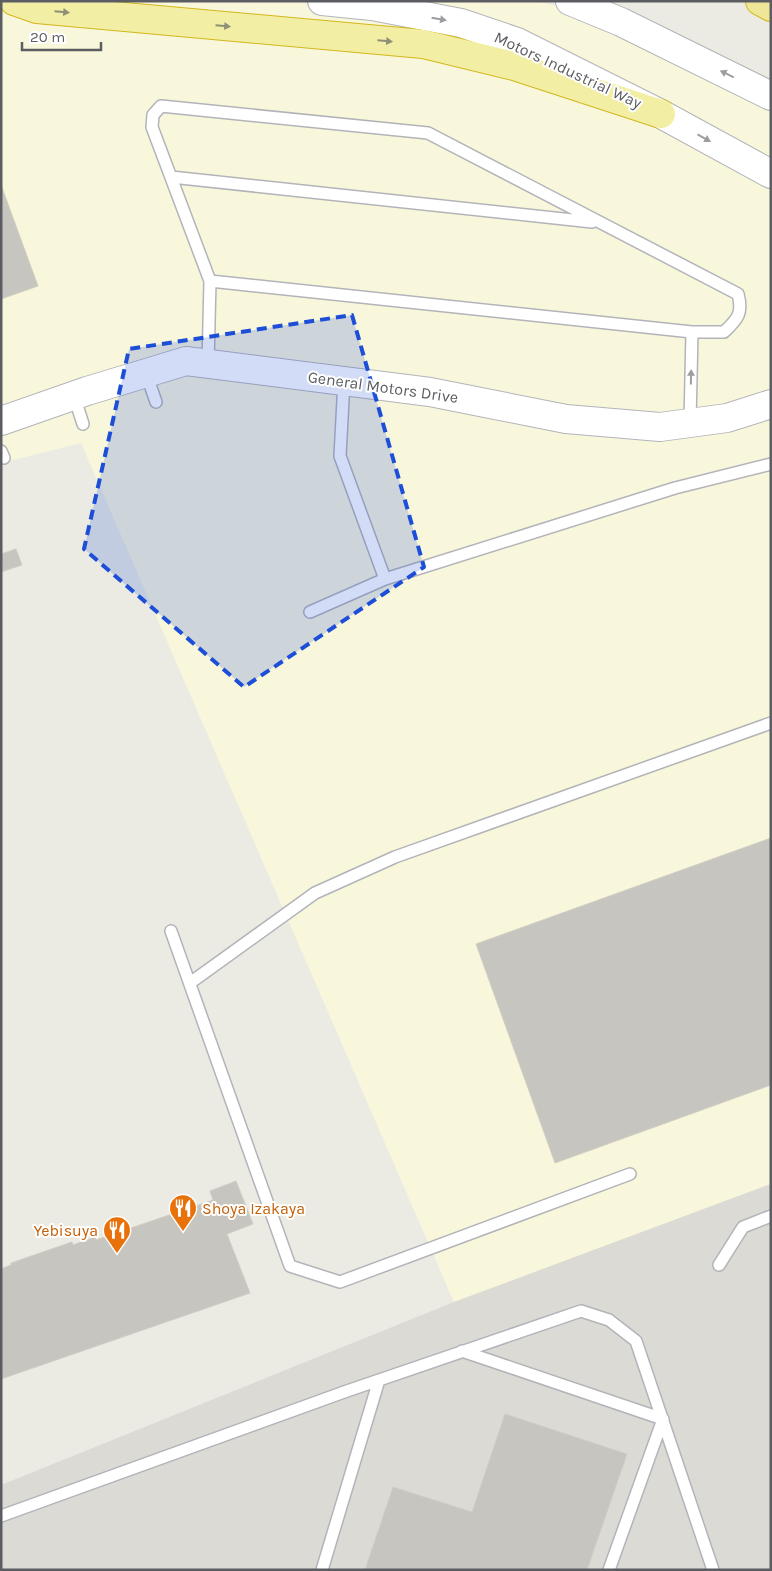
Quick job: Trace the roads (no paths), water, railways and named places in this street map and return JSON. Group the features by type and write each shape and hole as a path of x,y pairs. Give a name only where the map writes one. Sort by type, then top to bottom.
{"highway":[{"path":"14,1 37,10 423,44 514,66 661,114"},
{"path":"760,1 771,7"}],"street":[{"name":"Motors Industrial Way","path":"322,1 372,6 461,22 518,42 661,114 771,174"},
{"path":"570,1 621,22 771,96"},
{"name":"General Motors Drive","path":"1,421 186,361 430,392 566,419 660,427 727,418 771,404"}],"lane":[{"path":"208,364 210,281 152,127 153,115 161,106 428,133 738,294 741,304 739,316 724,332 692,332 210,281"},
{"path":"171,177 600,222"},
{"path":"690,423 692,332"},
{"path":"146,373 156,402"},
{"path":"344,381 340,456 385,579"},
{"path":"74,396 83,424"},
{"path":"310,612 385,579 675,488 771,464"},
{"path":"190,983 316,893 395,857 771,724"},
{"path":"171,931 290,1266 340,1282 630,1174"},
{"path":"719,1265 743,1227 771,1216"},
{"path":"1,1516 379,1380 581,1310 609,1320 636,1342 713,1570"},
{"path":"462,1351 663,1419"},
{"path":"322,1570 379,1380"},
{"path":"609,1570 663,1419"}],"place":[{"name":"Shoya Izakaya","path":"183,1232"},
{"name":"Yebisuya","path":"117,1254"}]}
